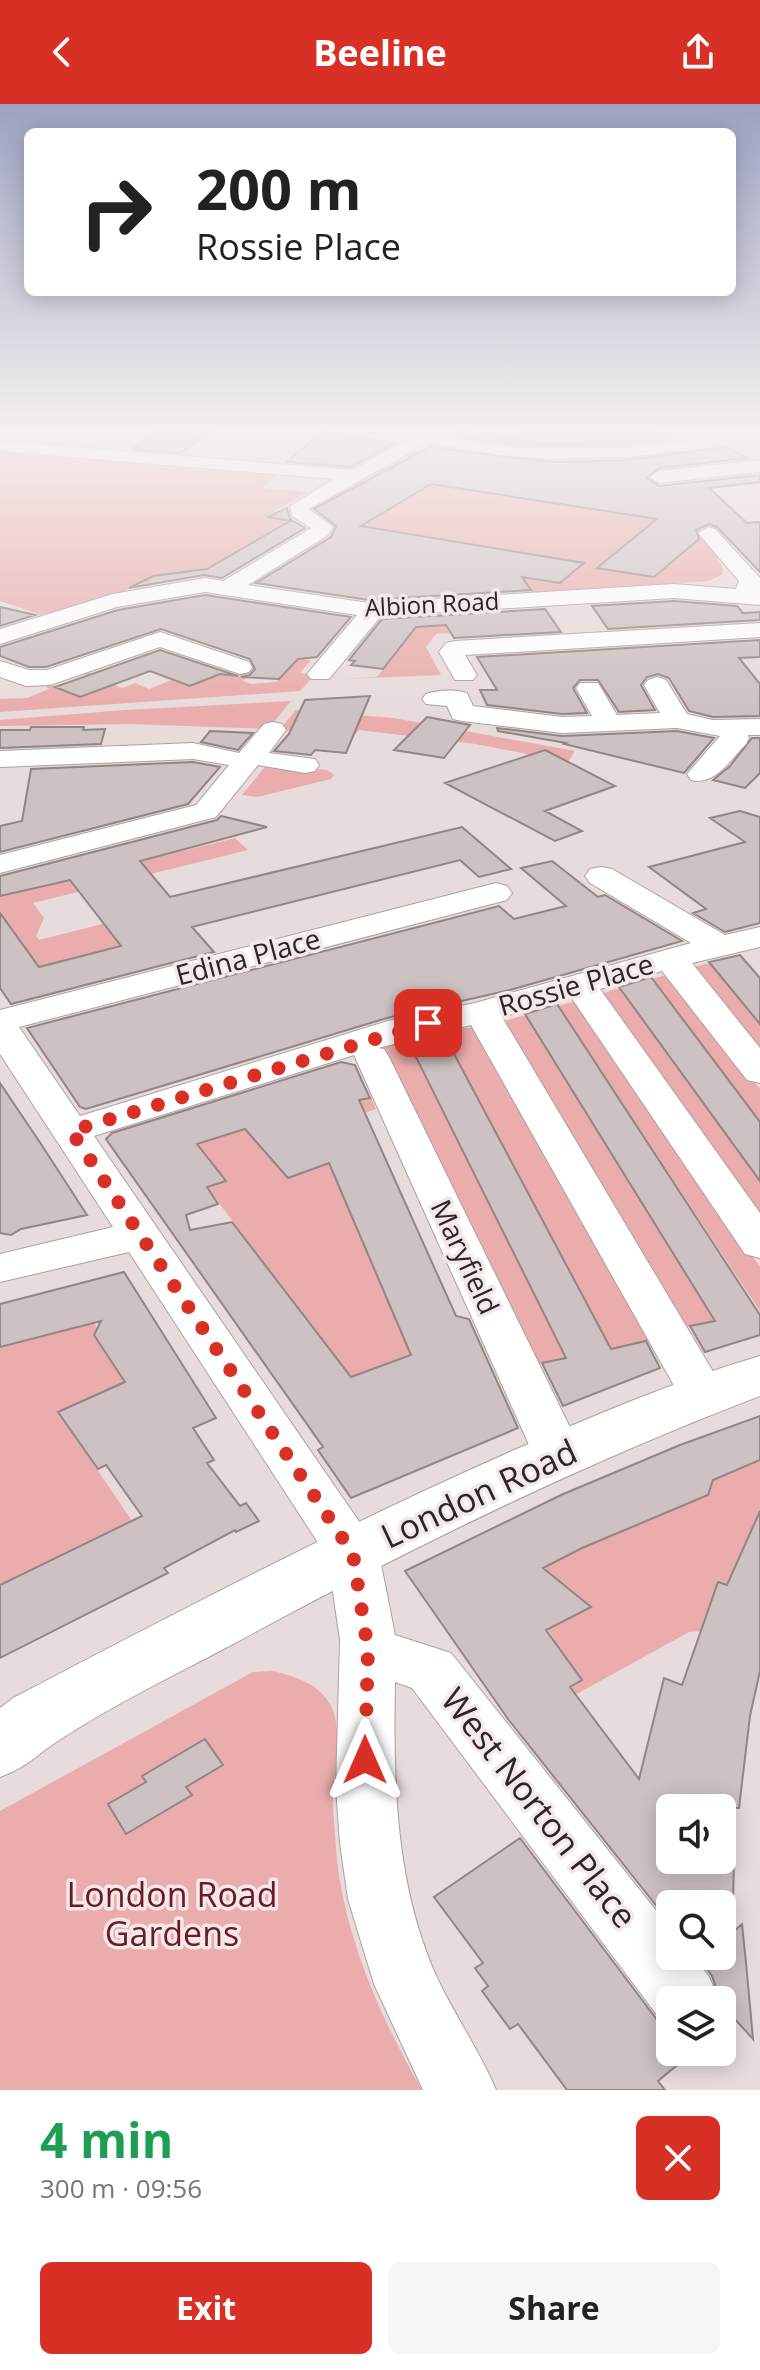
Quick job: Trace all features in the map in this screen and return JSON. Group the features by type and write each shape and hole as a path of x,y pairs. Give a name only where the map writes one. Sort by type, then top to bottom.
{"main road":[{"name":"London Road","path":"12,1732 353,1554 559,1456 703,1395 760,1375"}],"street":[{"path":"230,586 320,533 323,527 316,523"},
{"name":"Albion Road","path":"708,533 750,580 747,592 751,598"},
{"name":"Albion Road","path":"0,637 127,598 188,586 230,586 374,610 674,591 751,598"},
{"path":"560,598 591,640"},
{"path":"320,674 374,610"},
{"path":"464,675 451,652 458,647 760,630"},
{"path":"0,668 26,678 50,677 160,639 240,667"},
{"path":"657,685 677,720"},
{"path":"589,688 609,723"},
{"path":"435,699 458,698 462,713 562,725 677,720 729,729 760,727"},
{"path":"701,774 736,738 729,729"},
{"path":"0,864 206,811 273,730"},
{"path":"0,759 190,751 228,757"},
{"path":"269,761 305,765"},
{"path":"601,876 721,947"},
{"name":"Edina Place","path":"0,1023 496,893"},
{"name":"Rossie Place","path":"71,1131 401,1029 481,1012 670,958 759,938"},
{"path":"670,958 760,1072"},
{"path":"579,984 760,1244"},
{"path":"481,1012 703,1395"},
{"path":"0,1023 353,1554 368,1650 365,1760 369,1833 382,1911 426,2026 462,2090"},
{"name":"Maryfield","path":"371,1057 559,1456"},
{"path":"0,1268 140,1235"},
{"name":"West Norton Place","path":"368,1650 431,1670 675,1986"}],"green space":[{"path":"0,523 287,523 210,569 153,576 120,593 42,615 0,601"},
{"path":"330,523 696,523 723,568 722,575 708,581 533,593 525,584 305,551 340,530"},
{"path":"510,621 516,629 436,634 426,647 441,675 344,679 377,677 416,627"},
{"path":"267,656 243,681 251,684 276,682 297,659 311,660 300,673 315,675 300,691 0,712 0,699 27,698 49,689 42,683 61,680 52,685 66,691 76,688 90,694 108,687 83,674 88,672 118,683 115,685 122,688 135,683 149,689 174,679 190,686 223,673 230,676"},
{"path":"291,701 268,729 130,724 0,726 0,720"},
{"path":"296,710 393,718 575,751 568,762 476,744 359,730 356,734 279,730"},
{"path":"267,764 327,770 334,775 331,779 257,797 242,795"},
{"path":"235,838 248,850 33,903 44,918 36,936 39,940 158,910 156,937 37,968 0,914 0,896"},
{"path":"710,963 760,1024 760,1056 690,968"},
{"path":"670,974 760,1089 760,1122 652,979"},
{"path":"620,988 760,1181 760,1227 597,995"},
{"path":"580,1000 760,1267 760,1311 558,1006"},
{"path":"526,1015 715,1321 687,1327 504,1021"},
{"path":"473,1027 651,1340 611,1349 442,1032"},
{"path":"406,1037 566,1358 532,1365 522,1346 380,1048"},
{"path":"371,1098 376,1109 316,1130 411,1355 351,1377 207,1187 225,1181 179,1151 334,1101"},
{"path":"92,1316 97,1329 94,1336 125,1382 59,1413 132,1521 0,1585 0,1347 71,1329"},
{"path":"760,1461 760,1513 727,1585 718,1582 702,1631 689,1632 573,1696 567,1689 581,1680 545,1645 554,1639 543,1622 549,1629 591,1607 543,1568 582,1548 703,1497 713,1480"},
{"name":"London Road Gardens","path":"271,1671 306,1682 321,1693 332,1708 337,1729 333,1789 336,1849 346,1912 378,2004 422,2090 0,2090 0,1811 253,1672"}],"building":[{"path":"287,523 296,523 305,528 222,578 204,575 129,588 153,576 207,569"},
{"path":"332,523 367,523 361,526 584,563 560,583 522,577 531,590 369,600 256,583 331,537 336,526"},
{"path":"652,523 760,523 760,572 717,527 709,524 696,530 699,539 654,577 597,568"},
{"path":"205,595 351,617 317,657 298,659 279,679 241,677 250,675 255,669 250,659 161,629 46,667 29,667 0,656 0,647 118,610"},
{"path":"674,601 737,606 743,613 760,612 760,620 608,629 592,606"},
{"path":"0,607 35,615 0,626"},
{"path":"545,609 561,632 454,638 446,625 416,627 383,669 351,665 355,661 349,660 382,619"},
{"path":"760,640 760,657 739,658 760,684 760,716 713,717 689,711 669,678 658,674 647,677 641,685 655,710 619,712 598,680 580,680 573,688 587,713 562,714 487,705 480,690 497,690 477,657"},
{"path":"160,650 238,676 220,674 190,686 150,671 80,697 55,687"},
{"path":"370,696 346,753 315,750 311,755 274,751 289,734 305,700"},
{"path":"427,717 470,725 444,758 394,750"},
{"path":"31,727 105,729 101,744 0,748 0,730 30,730"},
{"path":"497,728 562,736 677,731 714,738 684,773 566,743 498,731"},
{"path":"210,731 253,733 238,750 201,742"},
{"path":"752,738 760,738 760,773 745,788 713,780 730,766"},
{"path":"545,750 615,786 545,811 582,831 555,841 445,783"},
{"path":"193,762 220,767 188,804 0,852 0,826 22,821 31,769"},
{"path":"740,811 760,817 760,923 725,932 693,913 706,909 649,867 745,842 710,818"},
{"path":"221,816 267,827 140,861 170,897 462,827 511,869 479,877 460,860 192,927 214,952 11,1004 0,988 0,913 39,967 121,946 70,880 0,896 0,876 217,820"},
{"path":"552,861 598,897 605,895 682,941 510,990 387,1018 86,1109 80,1107 27,1028 499,906 514,919 566,906 521,868"},
{"path":"740,955 760,978 760,1024 709,962"},
{"path":"651,977 760,1122 760,1181 619,987"},
{"path":"557,1004 760,1315 760,1335 705,1352 690,1326 715,1321 525,1014"},
{"path":"444,1035 611,1349 646,1341 660,1368 563,1406 542,1363 566,1358 409,1043"},
{"path":"341,1062 355,1065 370,1098 359,1100 456,1316 469,1319 518,1428 351,1498 318,1450 323,1447 106,1139 112,1133","holes":["245,1129 288,1178 329,1163 411,1355 351,1377 232,1222 190,1230 186,1215 218,1204 207,1187 226,1181 197,1144"]},
{"path":"0,1083 87,1215 21,1229 11,1235 0,1233"},
{"path":"124,1272 216,1418 193,1428 214,1460 207,1463 240,1506 246,1503 259,1521 235,1530 164,1568 168,1573 0,1658 0,1585 142,1516 106,1465 98,1469 58,1412 125,1382 94,1335 101,1321 0,1347 0,1304"},
{"path":"760,1416 760,1460 713,1480 708,1495 582,1548 543,1568 591,1607 546,1630 582,1680 570,1687 639,1779 664,1678 682,1685 718,1582 727,1585 760,1511 760,1671 750,1716 739,1808 736,1808 736,1794 656,1794 656,1874 734,1874 733,1890 656,1890 656,1905 508,1719 405,1571 561,1495 680,1445"},
{"path":"205,1739 223,1765 186,1787 192,1795 126,1834 108,1804 146,1782 142,1776"},
{"path":"520,1838 656,2018 656,2066 676,2066 658,2081 665,2090 567,2090 518,2024 510,2029 482,1991 488,1986 475,1968 483,1963 434,1897"},
{"path":"742,1924 753,2039 736,2020 736,1986 715,1986 708,1970 736,1970 736,1929"}],"route":[{"path":"365,1760 368,1650 353,1554 71,1131 428,1023"}]}
